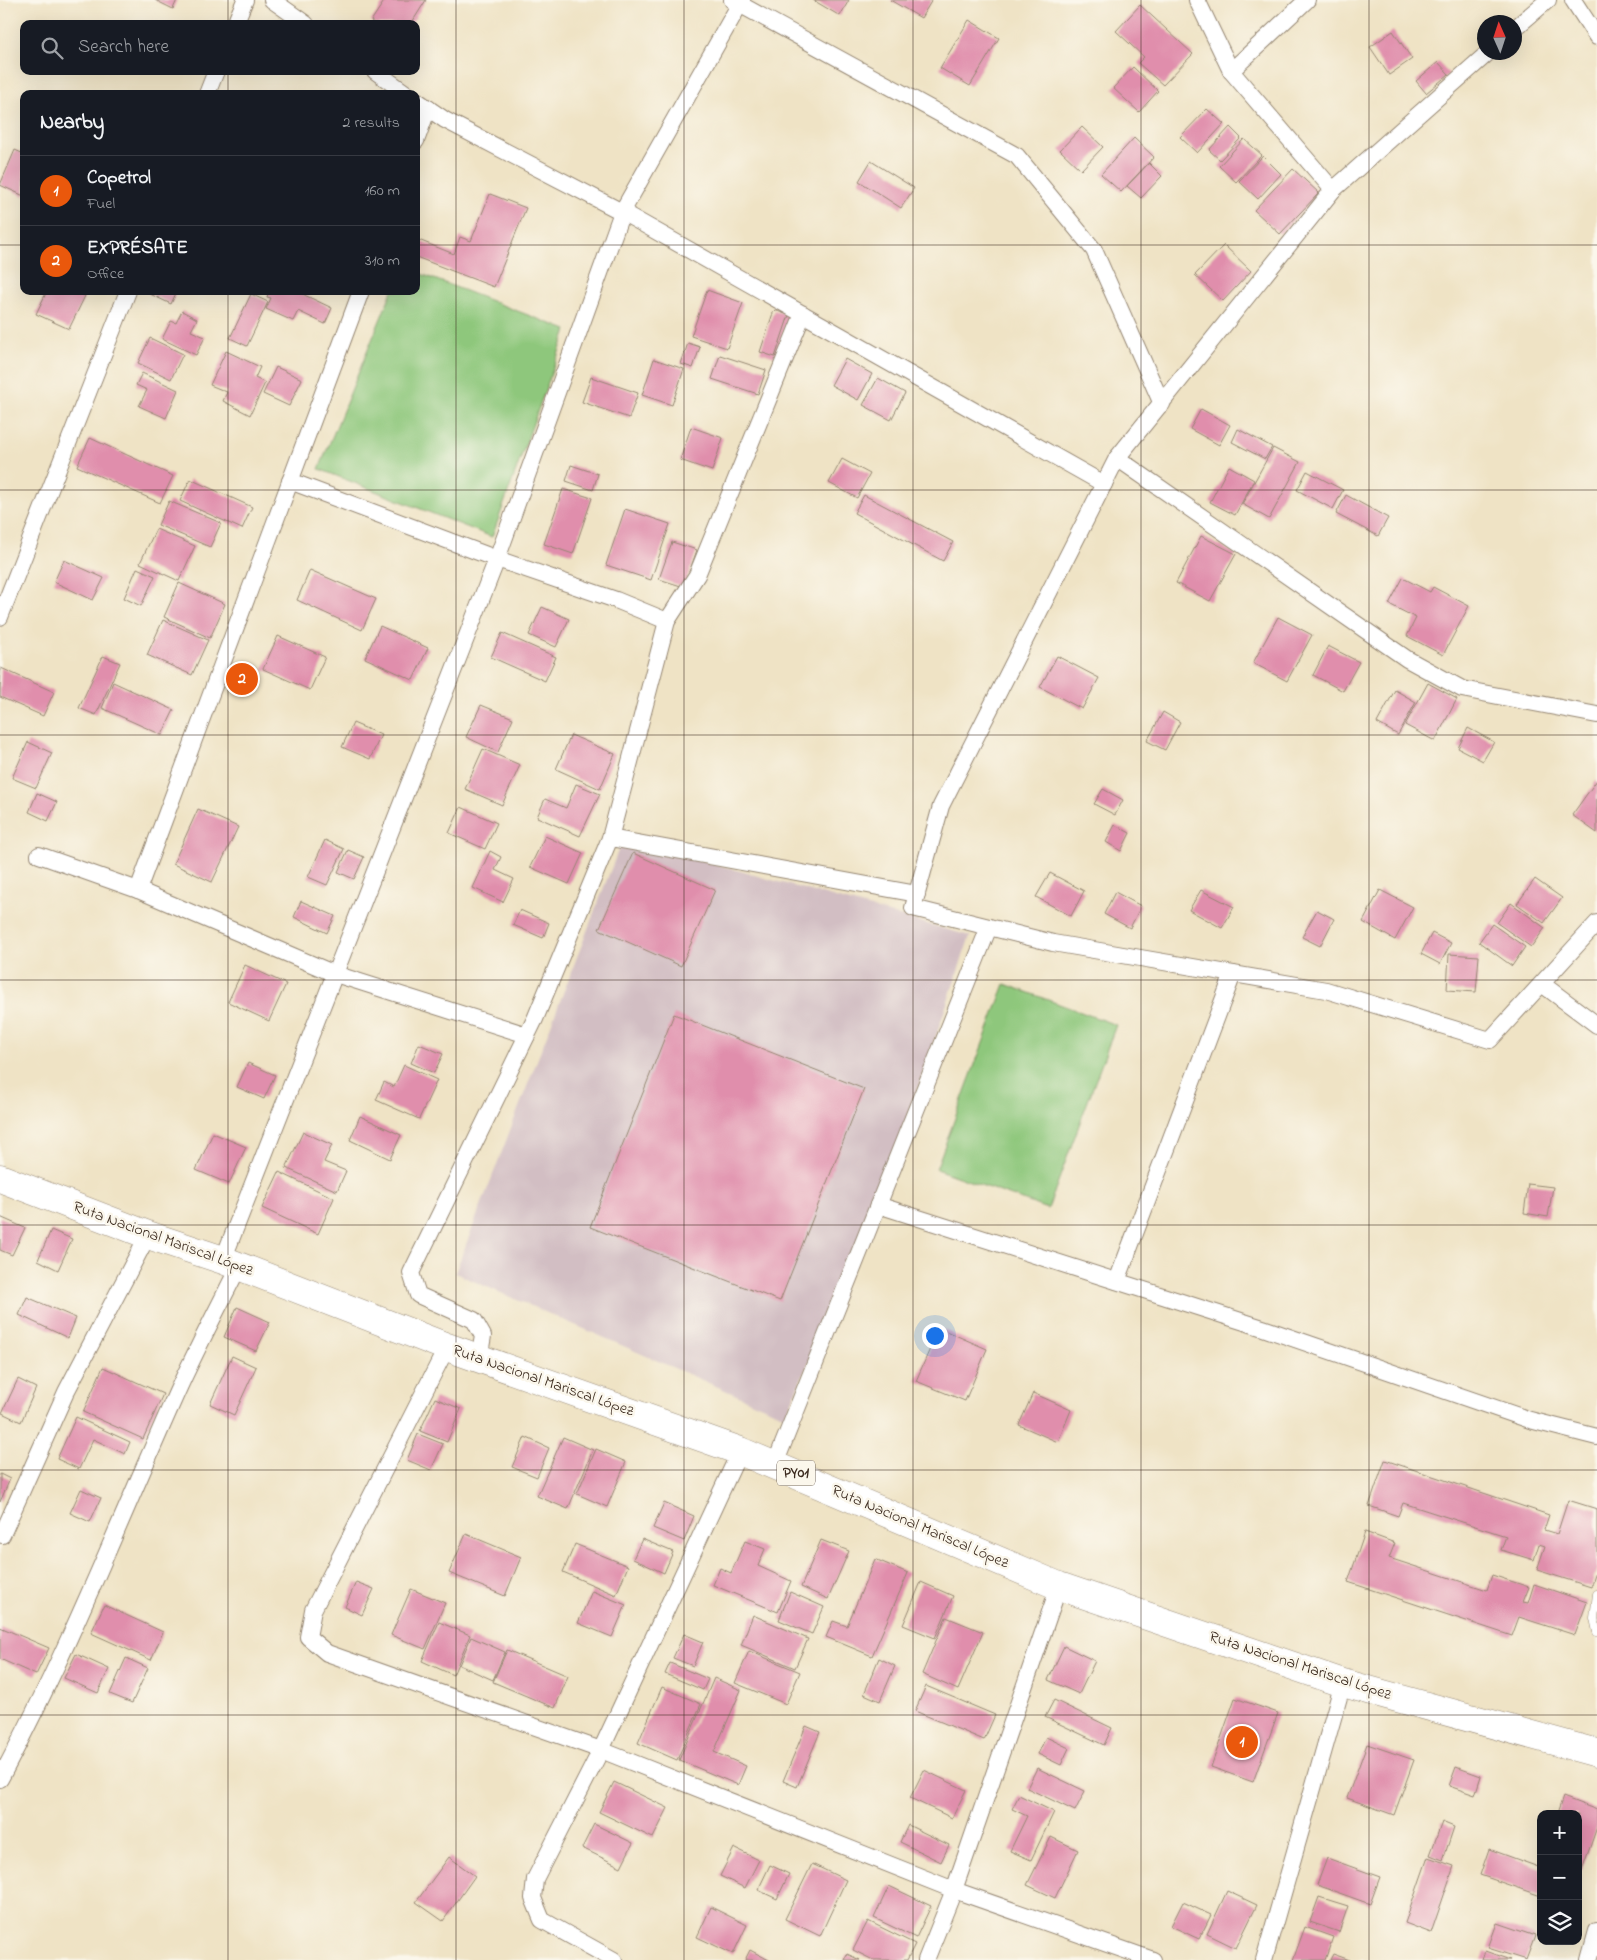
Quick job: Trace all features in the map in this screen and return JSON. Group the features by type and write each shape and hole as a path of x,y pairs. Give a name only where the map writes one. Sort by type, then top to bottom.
{"highway":[{"name":"Ruta Nacional Mariscal López","path":"0,1178 231,1263 479,1359 775,1464 1059,1586 1344,1683 1597,1753"}],"street":[{"path":"238,20 245,0"},
{"path":"272,0 300,20"},
{"path":"1197,0 1231,71 1333,190"},
{"path":"1231,71 1307,0"},
{"path":"1522,22 1548,0"},
{"path":"1573,0 1597,37"},
{"path":"0,1779 31,1722 104,1562 231,1263 335,974 497,559 622,212 738,1 1017,156 1094,250 1162,404"},
{"path":"1479,60 1333,190 1117,458 941,806 913,908 1053,943 1326,990 1490,1040 1597,923"},
{"path":"209,90 214,75"},
{"path":"381,75 401,90"},
{"path":"422,104 445,120 622,212 1104,484"},
{"path":"0,618 126,295"},
{"path":"138,890 359,295"},
{"path":"479,1359 483,1336 474,1320 418,1295 410,1273 527,1035 610,838 667,621 697,575 803,314"},
{"path":"1117,458 1407,659 1462,689 1597,715"},
{"path":"290,481 497,559 616,600 667,621"},
{"path":"610,838 917,894"},
{"path":"39,855 138,890 335,974 527,1035"},
{"path":"775,1464 989,927"},
{"path":"1117,1282 1233,974"},
{"path":"1542,984 1597,1025"},
{"path":"878,1205 1263,1328 1530,1420 1597,1436"},
{"path":"2,1535 66,1392 148,1234"},
{"path":"448,1347 313,1610 308,1637 326,1653 601,1750 954,1890 1153,1960"},
{"path":"614,1960 542,1920 532,1898 535,1879 601,1750 740,1451"},
{"path":"926,1960 954,1890 1059,1586"},
{"path":"1264,1960 1344,1683"},
{"path":"1589,1960 1597,1931"}],"lane":[{"path":"1597,1594 1594,1618 1597,1632"}],"shaded area":[{"path":"623,838 970,936 878,1205 785,1416 455,1273"}],"green space":[{"path":"420,274 567,330 492,537 319,469 390,295 420,295"},
{"path":"1005,984 1116,1025 1048,1209 936,1169"}],"building":[{"path":"155,0 177,0 173,9"},
{"path":"385,0 426,0 414,20 372,20"},
{"path":"813,0 849,0 840,16"},
{"path":"890,0 932,0 921,18"},
{"path":"1140,5 1193,54 1163,85 1138,63 1144,57 1116,31"},
{"path":"969,20 999,38 970,86 940,68"},
{"path":"1393,31 1412,59 1389,75 1370,47"},
{"path":"1438,62 1449,74 1426,93 1416,81"},
{"path":"1133,67 1158,91 1139,112 1113,88"},
{"path":"1207,109 1224,124 1197,153 1180,137"},
{"path":"1082,127 1103,147 1081,170 1060,150"},
{"path":"1230,127 1241,138 1220,160 1209,150"},
{"path":"1134,138 1154,157 1121,192 1101,174"},
{"path":"1244,139 1262,155 1236,182 1219,166"},
{"path":"15,150 20,152 20,194 0,185"},
{"path":"1263,156 1281,174 1258,199 1239,181"},
{"path":"871,161 914,188 901,208 859,181"},
{"path":"1149,163 1162,176 1141,198 1127,186"},
{"path":"1293,169 1319,193 1280,234 1254,210"},
{"path":"490,194 526,208 494,287 420,259 420,241 454,254 460,237 471,241"},
{"path":"1224,245 1251,271 1223,301 1195,275"},
{"path":"707,290 743,303 727,348 691,336"},
{"path":"45,295 85,296 69,329 36,314"},
{"path":"152,295 175,295 171,304"},
{"path":"251,295 268,302 247,346 230,338"},
{"path":"268,295 304,295 332,308 325,324 298,311 293,321 266,309 271,298 267,297"},
{"path":"774,310 789,315 775,357 760,352"},
{"path":"182,311 197,319 191,331 205,337 196,355 162,339 171,321 176,323"},
{"path":"150,338 183,354 171,379 138,363"},
{"path":"688,343 700,347 693,368 681,364"},
{"path":"226,351 260,367 255,378 265,383 250,415 223,401 227,392 210,385"},
{"path":"720,355 766,370 758,394 712,379"},
{"path":"654,359 684,369 672,405 642,395"},
{"path":"845,359 872,374 858,400 831,385"},
{"path":"276,367 302,379 289,406 263,394"},
{"path":"142,373 178,390 166,418 139,406 147,390 136,385"},
{"path":"591,377 638,393 629,418 582,402"},
{"path":"878,378 905,393 891,420 863,405"},
{"path":"1201,409 1230,425 1219,445 1190,429"},
{"path":"691,427 723,438 712,471 680,460"},
{"path":"1238,429 1272,447 1265,459 1232,442"},
{"path":"90,438 173,476 160,503 77,466"},
{"path":"1273,448 1300,462 1269,519 1242,504"},
{"path":"842,459 870,474 857,498 829,483"},
{"path":"571,465 598,474 593,490 566,481"},
{"path":"1229,466 1254,480 1235,515 1210,502"},
{"path":"1307,471 1343,490 1333,509 1297,490"},
{"path":"190,479 252,507 242,529 180,501"},
{"path":"563,489 592,498 573,554 544,544"},
{"path":"864,495 953,542 943,561 854,513"},
{"path":"1346,495 1388,518 1378,536 1336,514"},
{"path":"169,501 221,523 210,547 158,525"},
{"path":"625,509 670,524 651,580 606,565"},
{"path":"156,529 195,546 179,581 140,563"},
{"path":"1201,536 1236,554 1210,601 1176,583"},
{"path":"672,542 697,550 684,587 659,579"},
{"path":"64,560 104,578 93,600 54,582"},
{"path":"137,568 155,576 141,606 124,598"},
{"path":"310,570 376,599 362,630 297,600"},
{"path":"1403,578 1430,592 1433,587 1469,606 1443,655 1407,636 1416,618 1389,604"},
{"path":"179,583 225,604 210,638 164,617"},
{"path":"542,607 569,619 556,647 529,635"},
{"path":"1278,617 1312,635 1287,681 1253,663"},
{"path":"163,620 208,640 192,675 147,655"},
{"path":"380,626 428,648 413,680 365,658"},
{"path":"502,633 556,657 545,681 491,657"},
{"path":"278,636 325,657 310,690 263,669"},
{"path":"1328,646 1359,662 1343,691 1313,675"},
{"path":"103,656 120,663 96,715 79,708"},
{"path":"1057,656 1099,678 1082,709 1040,687"},
{"path":"1,668 54,692 43,716 0,697"},
{"path":"113,682 174,710 162,735 102,708"},
{"path":"1428,683 1457,699 1435,741 1405,725"},
{"path":"1395,690 1416,702 1398,735 1377,723"},
{"path":"481,705 513,718 498,752 466,737"},
{"path":"1163,712 1180,722 1165,750 1147,741"},
{"path":"353,723 381,735 370,759 342,747"},
{"path":"1468,728 1494,742 1483,761 1458,748"},
{"path":"571,735 615,754 600,789 556,769"},
{"path":"28,742 52,753 36,788 12,778"},
{"path":"483,749 520,765 502,805 465,789"},
{"path":"1597,780 1597,833 1572,815"},
{"path":"576,784 600,794 580,836 537,817 545,799 566,808"},
{"path":"1103,789 1123,800 1115,815 1094,804"},
{"path":"37,793 57,802 48,821 29,812"},
{"path":"461,807 497,823 485,849 449,833"},
{"path":"198,809 238,827 212,882 173,864"},
{"path":"1115,825 1130,833 1121,851 1106,842"},
{"path":"545,836 583,853 569,884 530,867"},
{"path":"325,840 344,849 327,885 308,877"},
{"path":"348,850 364,857 354,879 338,872"},
{"path":"490,851 501,857 495,870 514,879 503,902 473,888"},
{"path":"633,853 715,890 681,966 599,929"},
{"path":"1050,873 1084,891 1071,916 1036,897"},
{"path":"1535,879 1562,898 1544,923 1517,904"},
{"path":"1201,890 1234,907 1222,928 1189,910"},
{"path":"1380,890 1413,907 1395,940 1363,922"},
{"path":"1115,892 1141,906 1130,928 1104,914"},
{"path":"301,901 335,916 327,933 294,917"},
{"path":"1511,903 1545,928 1531,947 1497,923"},
{"path":"520,910 549,923 543,938 513,925"},
{"path":"1317,910 1334,919 1320,946 1302,937"},
{"path":"1492,924 1525,947 1512,966 1479,942"},
{"path":"1432,933 1451,943 1440,964 1421,954"},
{"path":"1449,954 1479,956 1476,992 1447,990"},
{"path":"245,965 286,984 269,1021 228,1002"},
{"path":"674,1014 864,1089 780,1301 590,1227"},
{"path":"419,1044 443,1054 434,1073 411,1063"},
{"path":"248,1063 275,1075 264,1099 237,1087"},
{"path":"404,1065 437,1080 419,1119 376,1100 384,1082 394,1087"},
{"path":"360,1116 401,1135 390,1159 350,1140"},
{"path":"303,1132 332,1145 324,1162 346,1171 337,1191 286,1168"},
{"path":"213,1133 246,1147 229,1184 196,1170"},
{"path":"279,1172 334,1198 318,1234 262,1208"},
{"path":"1528,1184 1553,1187 1548,1217 1524,1213"},
{"path":"0,1217 25,1228 12,1255 0,1250"},
{"path":"51,1230 72,1239 58,1270 38,1260"},
{"path":"27,1297 76,1318 68,1338 19,1315"},
{"path":"237,1307 270,1322 256,1351 224,1337"},
{"path":"939,1328 987,1349 965,1401 916,1381"},
{"path":"232,1356 256,1367 234,1415 210,1404"},
{"path":"103,1367 163,1394 143,1439 83,1412"},
{"path":"18,1379 36,1388 21,1422 2,1413"},
{"path":"1033,1393 1071,1410 1058,1442 1019,1425"},
{"path":"435,1398 461,1409 447,1442 420,1431"},
{"path":"76,1417 130,1442 125,1454 93,1439 79,1469 57,1459"},
{"path":"418,1434 443,1444 431,1470 407,1460"},
{"path":"525,1437 549,1448 537,1477 512,1467"},
{"path":"563,1437 593,1450 568,1509 537,1496"},
{"path":"596,1449 626,1462 607,1507 577,1494"},
{"path":"1385,1460 1549,1515 1544,1530 1557,1534 1568,1500 1597,1509 1597,1569 1591,1587 1537,1570 1545,1546 1539,1544 1534,1560 1501,1550 1506,1536 1403,1503 1398,1516 1369,1506"},
{"path":"0,1474 10,1479 0,1502"},
{"path":"81,1489 101,1498 90,1522 70,1513"},
{"path":"664,1503 694,1516 684,1541 653,1528"},
{"path":"1365,1532 1395,1543 1389,1558 1487,1590 1492,1575 1529,1587 1523,1602 1528,1603 1534,1584 1587,1602 1575,1635 1519,1617 1512,1636 1348,1582"},
{"path":"466,1534 521,1557 505,1596 449,1573"},
{"path":"642,1539 673,1552 664,1573 633,1559"},
{"path":"821,1540 849,1551 828,1599 801,1587"},
{"path":"745,1541 765,1549 758,1566 791,1581 778,1612 713,1585 720,1568 731,1573"},
{"path":"575,1544 628,1566 616,1595 563,1572"},
{"path":"875,1559 908,1573 872,1656 826,1637 833,1621 847,1626"},
{"path":"356,1582 374,1589 362,1615 345,1607"},
{"path":"921,1582 953,1596 935,1638 903,1625"},
{"path":"411,1589 445,1603 425,1649 391,1635"},
{"path":"592,1591 626,1605 612,1637 578,1623"},
{"path":"790,1592 824,1607 812,1634 779,1620"},
{"path":"104,1605 163,1632 151,1660 91,1633"},
{"path":"753,1615 808,1639 795,1668 741,1645"},
{"path":"946,1617 983,1632 958,1690 922,1674"},
{"path":"439,1622 470,1635 453,1675 422,1661"},
{"path":"0,1627 49,1648 36,1675 0,1659"},
{"path":"684,1634 703,1642 693,1666 673,1658"},
{"path":"471,1637 505,1652 493,1680 459,1665"},
{"path":"1064,1646 1095,1661 1079,1694 1048,1680"},
{"path":"507,1650 568,1676 555,1708 493,1682"},
{"path":"749,1651 800,1672 786,1704 735,1683"},
{"path":"76,1654 109,1669 98,1693 64,1678"},
{"path":"126,1658 148,1668 132,1703 110,1694"},
{"path":"879,1658 895,1666 880,1701 864,1694"},
{"path":"670,1663 708,1679 703,1690 665,1674"},
{"path":"714,1678 741,1690 714,1752 746,1766 738,1785 679,1760"},
{"path":"926,1686 995,1715 984,1740 915,1711"},
{"path":"662,1687 701,1704 677,1760 638,1743"},
{"path":"1235,1698 1278,1713 1253,1782 1211,1767"},
{"path":"1054,1700 1112,1728 1104,1745 1045,1717"},
{"path":"806,1726 820,1732 797,1787 783,1781"},
{"path":"1046,1737 1069,1748 1061,1765 1038,1754"},
{"path":"1367,1744 1414,1760 1394,1815 1347,1798"},
{"path":"1456,1767 1481,1776 1475,1795 1449,1786"},
{"path":"1037,1768 1085,1791 1075,1811 1027,1788"},
{"path":"924,1770 966,1790 952,1818 910,1798"},
{"path":"614,1782 668,1808 653,1838 599,1812"},
{"path":"1019,1795 1054,1812 1031,1860 1010,1851 1027,1816 1012,1809"},
{"path":"1563,1797 1597,1810 1597,1827 1582,1870 1582,1810 1558,1810"},
{"path":"1442,1822 1454,1827 1443,1860 1430,1855"},
{"path":"594,1824 633,1843 621,1867 582,1848"},
{"path":"908,1825 949,1845 941,1862 900,1842"},
{"path":"1051,1837 1078,1850 1055,1898 1027,1885"},
{"path":"734,1848 759,1860 745,1888 720,1876"},
{"path":"1489,1849 1537,1867 1537,1895 1480,1875"},
{"path":"449,1857 475,1876 443,1921 416,1902"},
{"path":"1428,1857 1454,1866 1431,1933 1405,1923"},
{"path":"1327,1858 1380,1877 1370,1904 1317,1885"},
{"path":"812,1864 846,1880 820,1936 785,1919"},
{"path":"770,1865 789,1874 777,1899 758,1890"},
{"path":"889,1886 931,1906 916,1938 874,1918"},
{"path":"1227,1891 1257,1905 1236,1948 1207,1934"},
{"path":"1319,1897 1348,1906 1339,1932 1310,1922"},
{"path":"1183,1902 1211,1915 1199,1939 1171,1926"},
{"path":"711,1907 747,1925 733,1954 697,1937"},
{"path":"868,1921 915,1944 907,1960 873,1960 853,1950"},
{"path":"1497,1923 1535,1936 1526,1960 1488,1948"},
{"path":"1305,1927 1333,1937 1325,1960 1293,1960"},
{"path":"750,1950 769,1960 745,1960"},
{"path":"1485,1951 1510,1960 1482,1960"},
{"path":"847,1954 860,1960 844,1960"},
{"path":"1333,1954 1350,1960 1330,1960"}],"place":[{"name":"EXPRÉSATE","path":"242,679"},
{"name":"Copetrol","path":"1242,1742"}]}
